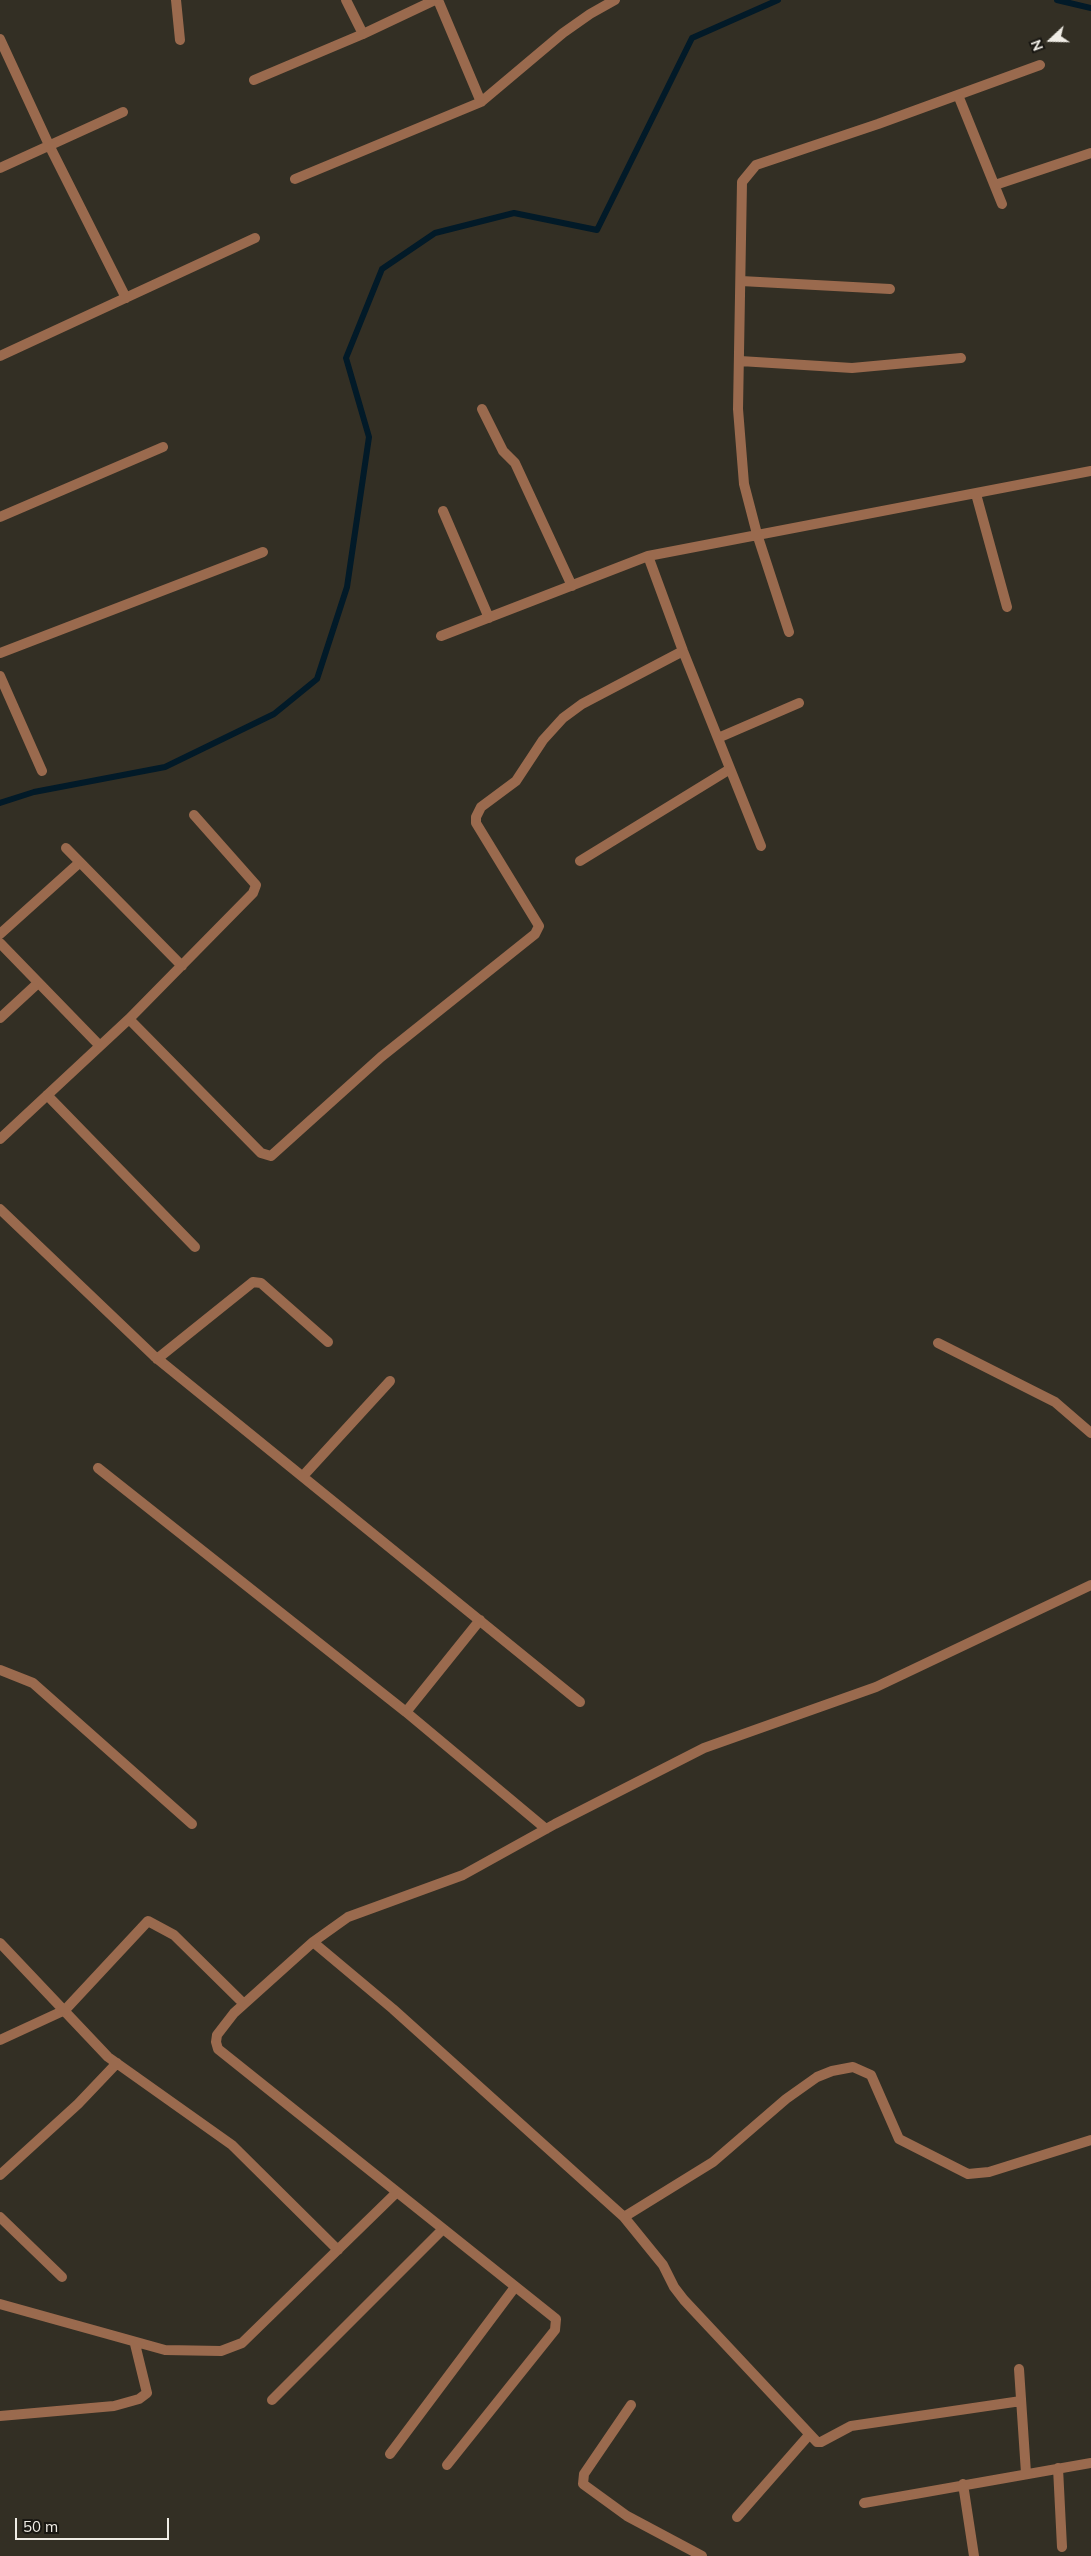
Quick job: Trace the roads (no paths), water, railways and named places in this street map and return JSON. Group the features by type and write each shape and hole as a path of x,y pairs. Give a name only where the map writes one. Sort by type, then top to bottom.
{"street":[{"path":"176,0 180,40"},
{"path":"346,0 363,34"},
{"path":"254,80 363,34 437,0 481,102"},
{"path":"295,178 481,102 563,33 590,14 616,0"},
{"path":"0,39 49,145 126,298"},
{"path":"789,632 757,534 744,484 738,409 742,182 756,165 1040,65"},
{"path":"958,95 1002,204"},
{"path":"0,168 123,112"},
{"path":"995,185 1091,153"},
{"path":"0,356 255,238"},
{"path":"741,281 890,288"},
{"path":"740,361 852,368 962,358"},
{"path":"482,409 503,451 516,463 572,586"},
{"path":"0,517 163,447"},
{"path":"442,636 648,556 1091,471"},
{"path":"976,494 1007,607"},
{"path":"443,511 489,618"},
{"path":"0,653 263,552"},
{"path":"648,556 683,651 761,846"},
{"path":"129,1019 262,1153 271,1156 381,1057 535,934 539,926 476,823 476,817 481,807 516,781 543,740 563,718 582,704 683,651"},
{"path":"0,676 42,771"},
{"path":"718,738 799,703"},
{"path":"580,861 730,769"},
{"path":"0,1139 129,1019 253,893 256,885 194,815"},
{"path":"66,848 182,966"},
{"path":"0,934 79,863"},
{"path":"0,943 100,1046"},
{"path":"0,1018 38,983"},
{"path":"47,1095 195,1247"},
{"path":"0,1209 157,1358 580,1702"},
{"path":"157,1358 253,1282 261,1283 328,1342"},
{"path":"938,1343 1055,1402 1091,1433"},
{"path":"303,1476 390,1381"},
{"path":"98,1468 406,1712 546,1829"},
{"path":"447,2465 554,2330 556,2320 218,2049 217,2035 244,2004 314,1942 348,1917 463,1876 546,1829 704,1748 876,1687 1091,1585"},
{"path":"406,1712 480,1620"},
{"path":"0,1670 33,1683 192,1824"},
{"path":"0,2040 65,2010 148,1921 174,1935 244,2004"},
{"path":"314,1942 393,2008 624,2217 663,2265 674,2287 684,2300 750,2368 817,2442 821,2442 851,2426 1021,2401"},
{"path":"0,1943 108,2057 232,2145 338,2250"},
{"path":"0,2175 78,2104 117,2063"},
{"path":"624,2217 713,2162 786,2098 817,2076 853,2067 871,2075 899,2139 968,2174 989,2172 1091,2140"},
{"path":"0,2304 135,2344 184,2352 221,2351 242,2344 396,2193"},
{"path":"0,2217 62,2277"},
{"path":"272,2400 442,2230"},
{"path":"390,2454 515,2287"},
{"path":"0,2416 114,2406 139,2399 147,2393 135,2344"},
{"path":"1019,2369 1026,2473"},
{"path":"631,2405 584,2474 583,2484 627,2516 702,2556"},
{"path":"737,2517 809,2435"},
{"path":"864,2503 1091,2462"},
{"path":"1058,2468 1062,2547"},
{"path":"963,2484 974,2556"}],"waterway":[{"path":"0,803 34,792 165,767 274,714 317,679 347,587 369,437 346,358 382,269 435,233 514,213 597,230 692,38 778,0"},
{"path":"1057,0 1091,8"}]}
